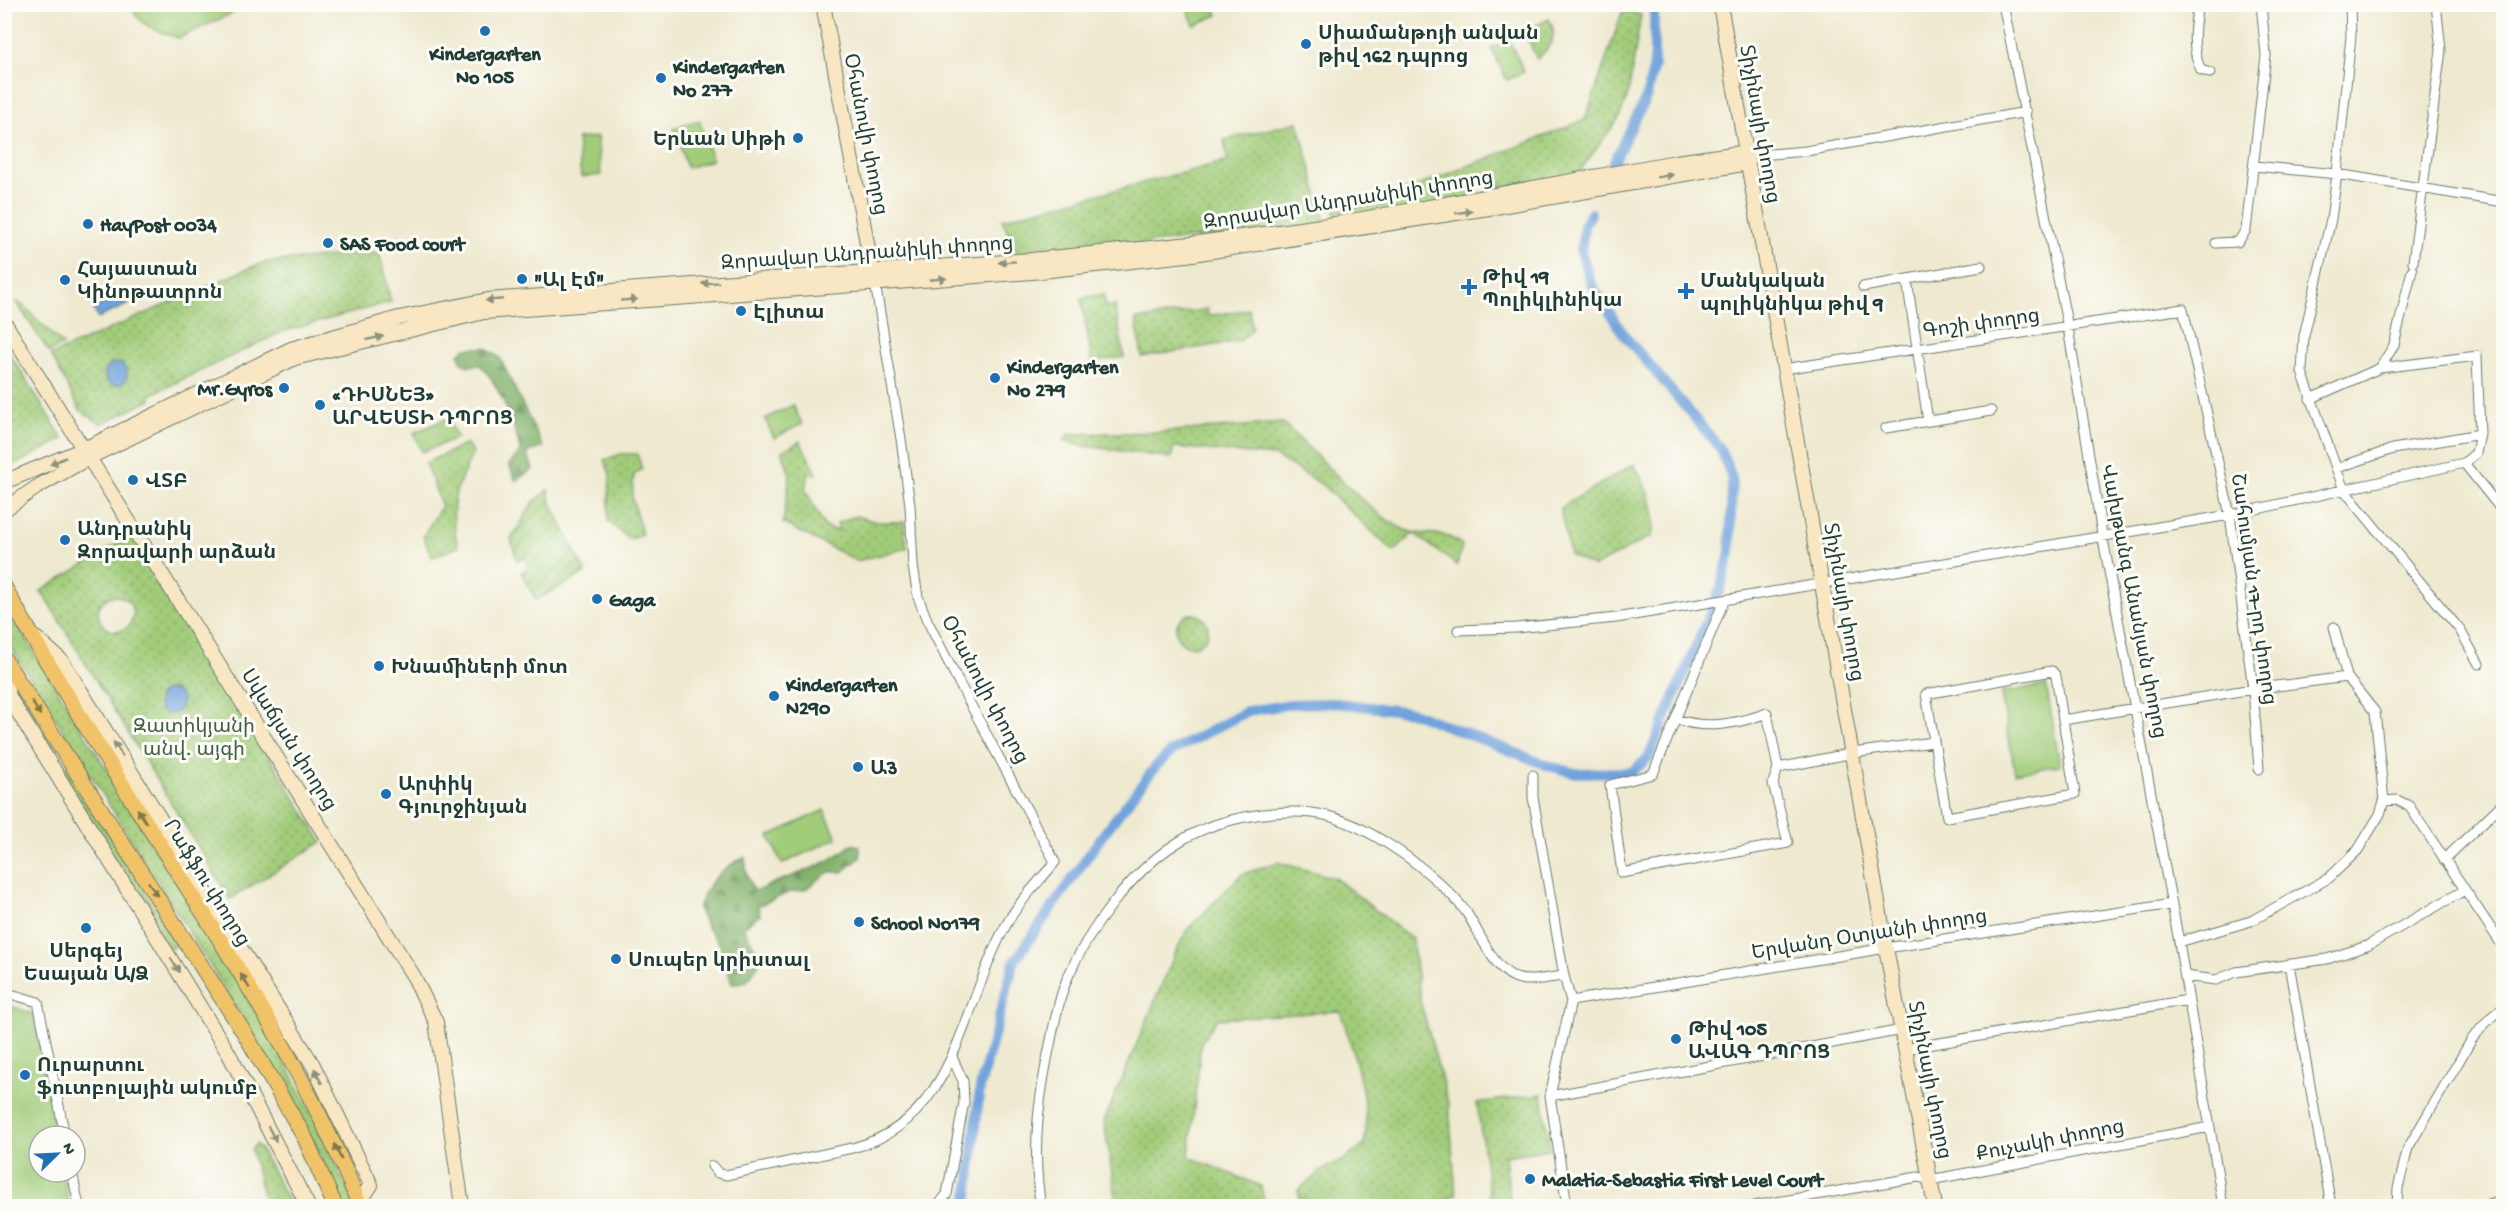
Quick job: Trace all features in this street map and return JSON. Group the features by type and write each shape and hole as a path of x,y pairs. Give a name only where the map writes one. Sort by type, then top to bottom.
{"main road":[{"name":"Օհանովի փողոց","path":"823,4 876,278"},
{"name":"Օհանովի փողոց","path":"829,4 876,278"},
{"name":"Տիչինայի փողոց","path":"1720,4 1751,157 1783,369 1886,948 1935,1206"},
{"name":"Զորավար Անդրանիկի փողոց","path":"4,482 87,453 295,358 484,312 1117,257 1336,228 1676,162 1751,157"},
{"name":"Սվաճյան փողոց","path":"4,322 414,976 436,1022 462,1206"},
{"name":"Զորավար Անդրանիկի փողոց","path":"4,510 87,453"},
{"name":"Րաֆֆու փողոց","path":"4,587 304,1081 340,1155 359,1205"},
{"path":"4,659 245,1034 305,1138 335,1206"},
{"path":"4,681 10,699 229,1054 308,1206"},
{"path":"2490,1206 2504,1202"}],"street":[{"name":"Վախթանգ Անանյան փողոց","path":"2003,4 2068,328 2102,534 2137,709 2179,942 2223,1206"},
{"path":"2198,4 2193,34 2197,61 2201,70 2210,73"},
{"path":"2216,243 2238,242 2245,234 2266,55 2261,4"},
{"path":"2349,4 2350,36 2337,174 2331,219 2304,336 2302,372 2344,490 2460,630 2479,664"},
{"path":"2380,368 2394,345 2412,266 2442,50 2436,4"},
{"path":"1751,157 1806,151 2026,112"},
{"path":"2254,166 2337,174 2504,202"},
{"path":"1863,287 1981,266"},
{"name":"Օհանովի փողոց","path":"712,1166 718,1173 726,1175 777,1166 867,1144 894,1130 934,1092 952,1057 1010,918 1055,862 959,683 918,597 913,566 910,505 876,278"},
{"path":"1907,280 1928,421"},
{"name":"Գոշի փողոց","path":"1783,369 2183,309"},
{"name":"Շահումյան 17-րդ փողոց","path":"2183,309 2230,515 2253,689 2259,770"},
{"path":"1458,630 1516,628 1616,618 2102,534 2230,515 2464,463 2476,453 2480,434 2477,356 2380,368 2310,399"},
{"path":"1886,428 1991,411"},
{"path":"2337,468 2393,449 2480,434"},
{"path":"2464,463 2504,513"},
{"path":"1676,719 1694,725 1725,724 1767,713 1778,768 1773,783 1788,843 1622,873 1610,784 1653,774 1724,601"},
{"path":"2179,942 2251,921 2329,878 2358,850 2380,814 2384,801 2375,712 2347,677 2334,627"},
{"path":"2052,671 2056,676 2063,720 2075,794 1951,818 1946,814 1925,696 1928,692 2052,671"},
{"path":"2063,720 2253,689 2347,677"},
{"path":"1778,768 1852,753 1933,742"},
{"path":"1533,775 1533,796 1564,976 1571,1001 1550,1096 1567,1206"},
{"path":"2384,801 2397,800 2409,806 2463,891 2504,948"},
{"path":"2444,860 2504,802"},
{"path":"1041,1206 1035,1173 1040,1090 1066,981 1083,946 1106,913 1137,878 1156,858 1178,842 1199,831 1264,814 1289,811 1316,814 1343,821 1373,836 1451,894 1501,967 1514,977 1527,980 1564,976"},
{"path":"2185,976 2216,980 2236,972 2327,959 2367,946 2463,891"},
{"name":"Երվանդ Օտյանի փողոց","path":"1571,1001 1886,948 2172,904"},
{"path":"2289,964 2331,1206"},
{"path":"4,992 38,1002 62,1124"},
{"path":"1905,1049 2188,1000"},
{"path":"2397,1206 2398,1188 2408,1148 2472,1039 2490,1018 2504,1007"},
{"path":"1550,1096 1902,1030"},
{"path":"938,1206 947,1194 964,1102 963,1081 952,1057"},
{"name":"Քուչակի փողոց","path":"1754,1206 1918,1177 1930,1180 2210,1127"},
{"path":"74,1184 79,1206"}],"green space":[{"path":"132,4 250,5 179,38 143,23 134,12"},
{"path":"1185,5 1214,5 1218,15 1194,25"},
{"path":"1623,10 1641,15 1628,95 1619,118 1574,179 1502,196 1497,174 1469,179 1473,201 1338,225 1334,210 1356,207 1422,184 1585,120"},
{"path":"1549,19 1553,31 1552,41 1537,59 1524,31"},
{"path":"1509,40 1524,72 1507,80 1491,48"},
{"path":"699,120 712,160 687,168 674,128"},
{"path":"1298,122 1326,225 1019,256 1002,219 1228,161 1224,140"},
{"path":"597,137 601,175 581,177 577,139"},
{"path":"379,252 391,302 282,332 150,395 151,400 101,424 80,410 51,355 267,262"},
{"path":"1104,294 1106,307 1115,305 1124,357 1092,362 1081,298"},
{"path":"16,302 24,306 63,345 49,352"},
{"path":"1207,309 1208,316 1249,309 1252,329 1240,341 1142,357 1136,320"},
{"path":"4,344 63,439 5,470 4,470"},
{"path":"466,348 486,348 500,358 543,447 527,453 533,469 516,481 509,465 520,452 511,418 493,382 480,365 468,366 462,363 459,354"},
{"path":"793,405 802,424 774,438 765,419"},
{"path":"448,418 457,438 422,452 414,433"},
{"path":"1283,423 1356,494 1386,519 1409,531 1445,536 1462,545 1457,565 1413,533 1394,552 1321,484 1275,456 1174,447 1171,458 1078,445 1064,440 1069,434 1160,432"},
{"path":"800,441 817,474 809,474 805,489 825,527 839,531 837,523 856,516 877,522 904,522 907,548 857,561 783,523 790,474 782,451"},
{"path":"467,444 473,453 457,489 453,509 458,547 432,557 423,536 442,506 425,463"},
{"path":"621,454 637,454 642,469 634,475 632,498 642,534 630,540 608,521 610,474 604,460"},
{"path":"1634,464 1653,508 1652,536 1594,567 1570,555 1560,508"},
{"path":"548,490 551,503 586,573 536,600 521,572 529,568 526,558 517,560 511,539 533,503"},
{"name":"Զատիկյանի անվ. այգի","path":"133,534 322,842 230,899 41,591","holes":["112,596 126,600 134,613 130,625 121,630 113,631 106,628 98,616 103,601"]},
{"path":"4,603 274,1040 321,1131 355,1206 345,1206 298,1111 248,1026 5,638"},
{"path":"1192,614 1204,618 1208,630 1204,642 1192,646 1180,642 1176,630 1180,618"},
{"path":"2046,685 2060,765 2015,773 2001,693"},
{"path":"19,691 177,944 170,949 16,698"},
{"path":"824,810 837,838 782,864 769,836"},
{"path":"852,844 860,846 860,858 843,872 829,872 804,890 790,892 758,906 760,915 743,927 757,952 759,964 747,981 732,984 720,945 706,926 698,908 716,877 745,857 747,876 754,891 825,862"},
{"path":"1277,862 1335,878 1412,939 1421,1004 1449,1106 1456,1195 1429,1206 1301,1206 1298,1190 1325,1168 1342,1161 1364,1145 1365,1114 1360,1078 1340,1011 1217,1019 1201,1043 1189,1157 1261,1186 1265,1206 1117,1206 1104,1121 1176,951 1187,930 1241,875"},
{"name":"Ուրարտու ֆուտբոլային ակումբ","path":"5,1004 33,1014 54,1124 27,1124 27,1184 65,1184 69,1206 5,1206"},
{"path":"1542,1094 1550,1149 1505,1156 1511,1206 1491,1206 1477,1103"},
{"path":"256,1144 291,1206 276,1206 264,1198 251,1150"}],"water":[{"path":"125,294 129,304 98,318 93,308"},
{"path":"116,363 124,366 127,374 124,382 116,385 108,382 105,374 108,366"},
{"path":"170,690 178,694 182,702 178,710 170,714 162,710 158,702 162,694"}],"waterway":[{"path":"1611,167 1646,98 1654,65 1654,4"},
{"path":"967,1206 980,1087 1014,962 1102,836 1156,766 1172,751 1248,711 1292,704 1335,703 1411,712 1549,766 1575,773 1632,772 1648,758 1720,590 1730,553 1732,478 1720,448 1624,335 1591,283 1581,251 1584,226 1591,213"}],"place":[{"name":"Kindergarten No 105","path":"485,31"},
{"name":"Սիամանթոյի անվան թիվ 162 դպրոց","path":"1306,44"},
{"name":"Kindergarten No 277","path":"661,78"},
{"name":"Երևան Սիթի","path":"798,138"},
{"name":"HayPost 0034","path":"88,224"},
{"name":"SAS Food court","path":"328,243"},
{"name":"\"Ալ Էմ\"","path":"522,279"},
{"name":"Հայաստան Կինոթատրոն","path":"65,280"},
{"name":"Թիվ 19 Պոլիկլինիկա","path":"1469,287"},
{"name":"Մանկական պոլիկնիկա թիվ 9","path":"1686,291"},
{"name":"Էլիտա","path":"741,311"},
{"name":"Kindergarten No 279","path":"995,378"},
{"name":"Mr.Gyros","path":"284,388"},
{"name":"«ԴԻՍՆԵՅ» ԱՐՎԵՍՏԻ ԴՊՐՈՑ","path":"320,405"},
{"name":"ՎՏԲ","path":"133,480"},
{"name":"Անդրանիկ Զորավարի արձան","path":"65,540"},
{"name":"Gaga","path":"597,599"},
{"name":"Խնամիների մոտ","path":"379,666"},
{"name":"Kindergarten N290","path":"774,696"},
{"name":"Ա3","path":"858,767"},
{"name":"Արփիկ Գյուրջինյան","path":"386,794"},
{"name":"School No179","path":"859,922"},
{"name":"Սերգեյ Եսայան Ա/Ձ","path":"86,928"},
{"name":"Սուպեր կրիստալ","path":"616,959"},
{"name":"Թիվ 105 ԱՎԱԳ ԴՊՐՈՑ","path":"1676,1039"},
{"name":"Ուրարտու ֆուտբոլային ակումբ","path":"25,1075"},
{"name":"Malatia-Sebastia First Level Court","path":"1530,1179"}]}
